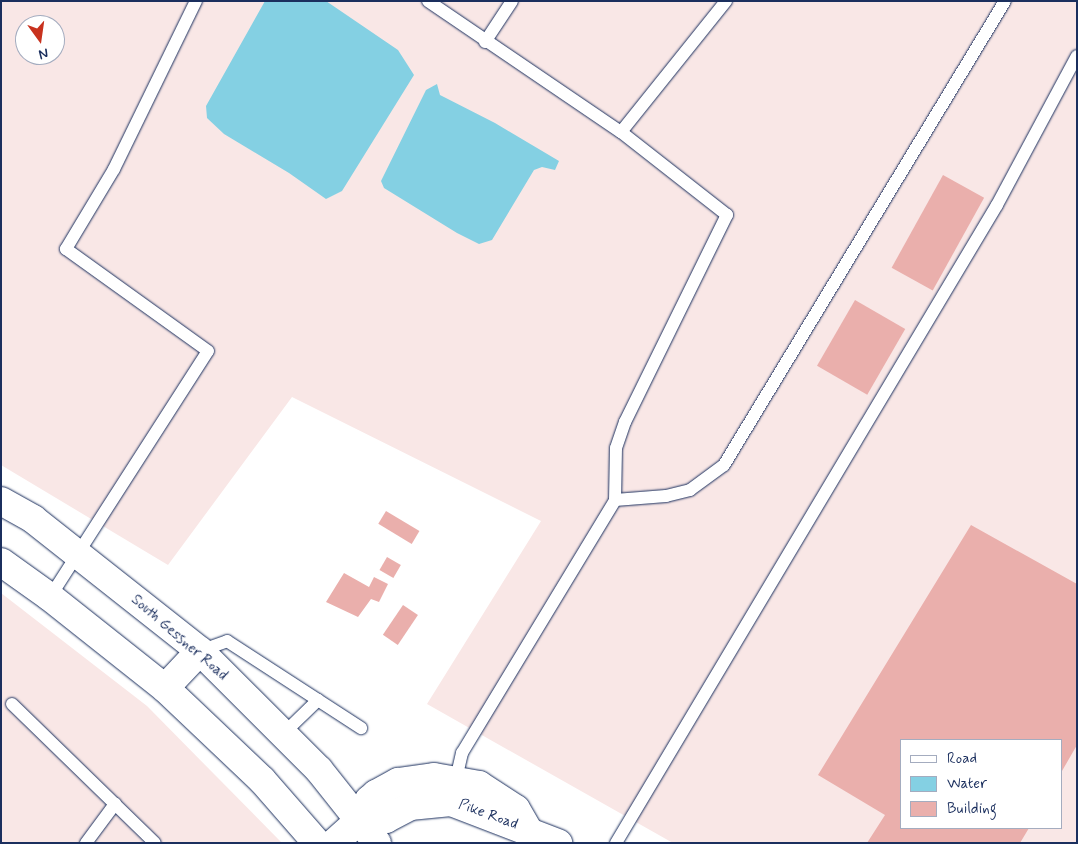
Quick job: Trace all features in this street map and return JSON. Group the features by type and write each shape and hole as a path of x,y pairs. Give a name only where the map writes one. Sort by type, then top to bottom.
{"main road":[{"name":"South Gessner Road","path":"1,501 32,520 200,651 319,770 361,819 377,843"},
{"path":"1,562 50,597 165,688 262,780 317,843"},
{"path":"165,688 200,651"},
{"name":"Pike Road","path":"334,843 361,819 369,800 398,782 434,777 454,790 479,785 516,809 528,830 558,843"}],"lane":[{"path":"50,597 208,351 66,249 114,169 196,1"},
{"path":"428,1 485,42 621,132 727,215 625,422 616,448 615,500 462,753 454,790"},
{"path":"485,42 512,1"},
{"path":"621,132 726,1"},
{"path":"615,500 666,496 690,490 724,465 1005,1"},
{"path":"616,843 997,205 1077,56"},
{"path":"200,651 227,641 361,728"},
{"path":"283,734 318,700"},
{"path":"12,704 155,843"},
{"path":"86,843 115,804"}],"shaded area":[{"path":"1,1 1077,1 1077,843 673,843 427,704 541,521 292,397 168,565 1,465"},
{"path":"1,593 147,706 282,843 1,843"}],"water":[{"path":"265,1 326,1 398,50 414,75 342,191 326,199 289,173 224,134 207,118 206,106"},
{"path":"437,84 440,95 495,123 559,161 555,170 542,167 534,170 492,240 479,244 457,233 384,188 381,181 426,90"}],"building":[{"path":"943,175 984,198 933,290 892,268"},
{"path":"855,300 905,329 867,395 817,366"},
{"path":"386,511 419,531 412,544 378,524"},
{"path":"971,525 1077,584 1077,745 1063,769 1063,739 900,739 900,829 1028,829 1020,843 867,843 885,815 818,775"},
{"path":"387,557 401,565 393,578 380,570"},
{"path":"344,573 369,587 374,577 388,584 379,602 371,599 358,617 326,602"},
{"path":"403,605 418,615 398,645 383,635"}]}
